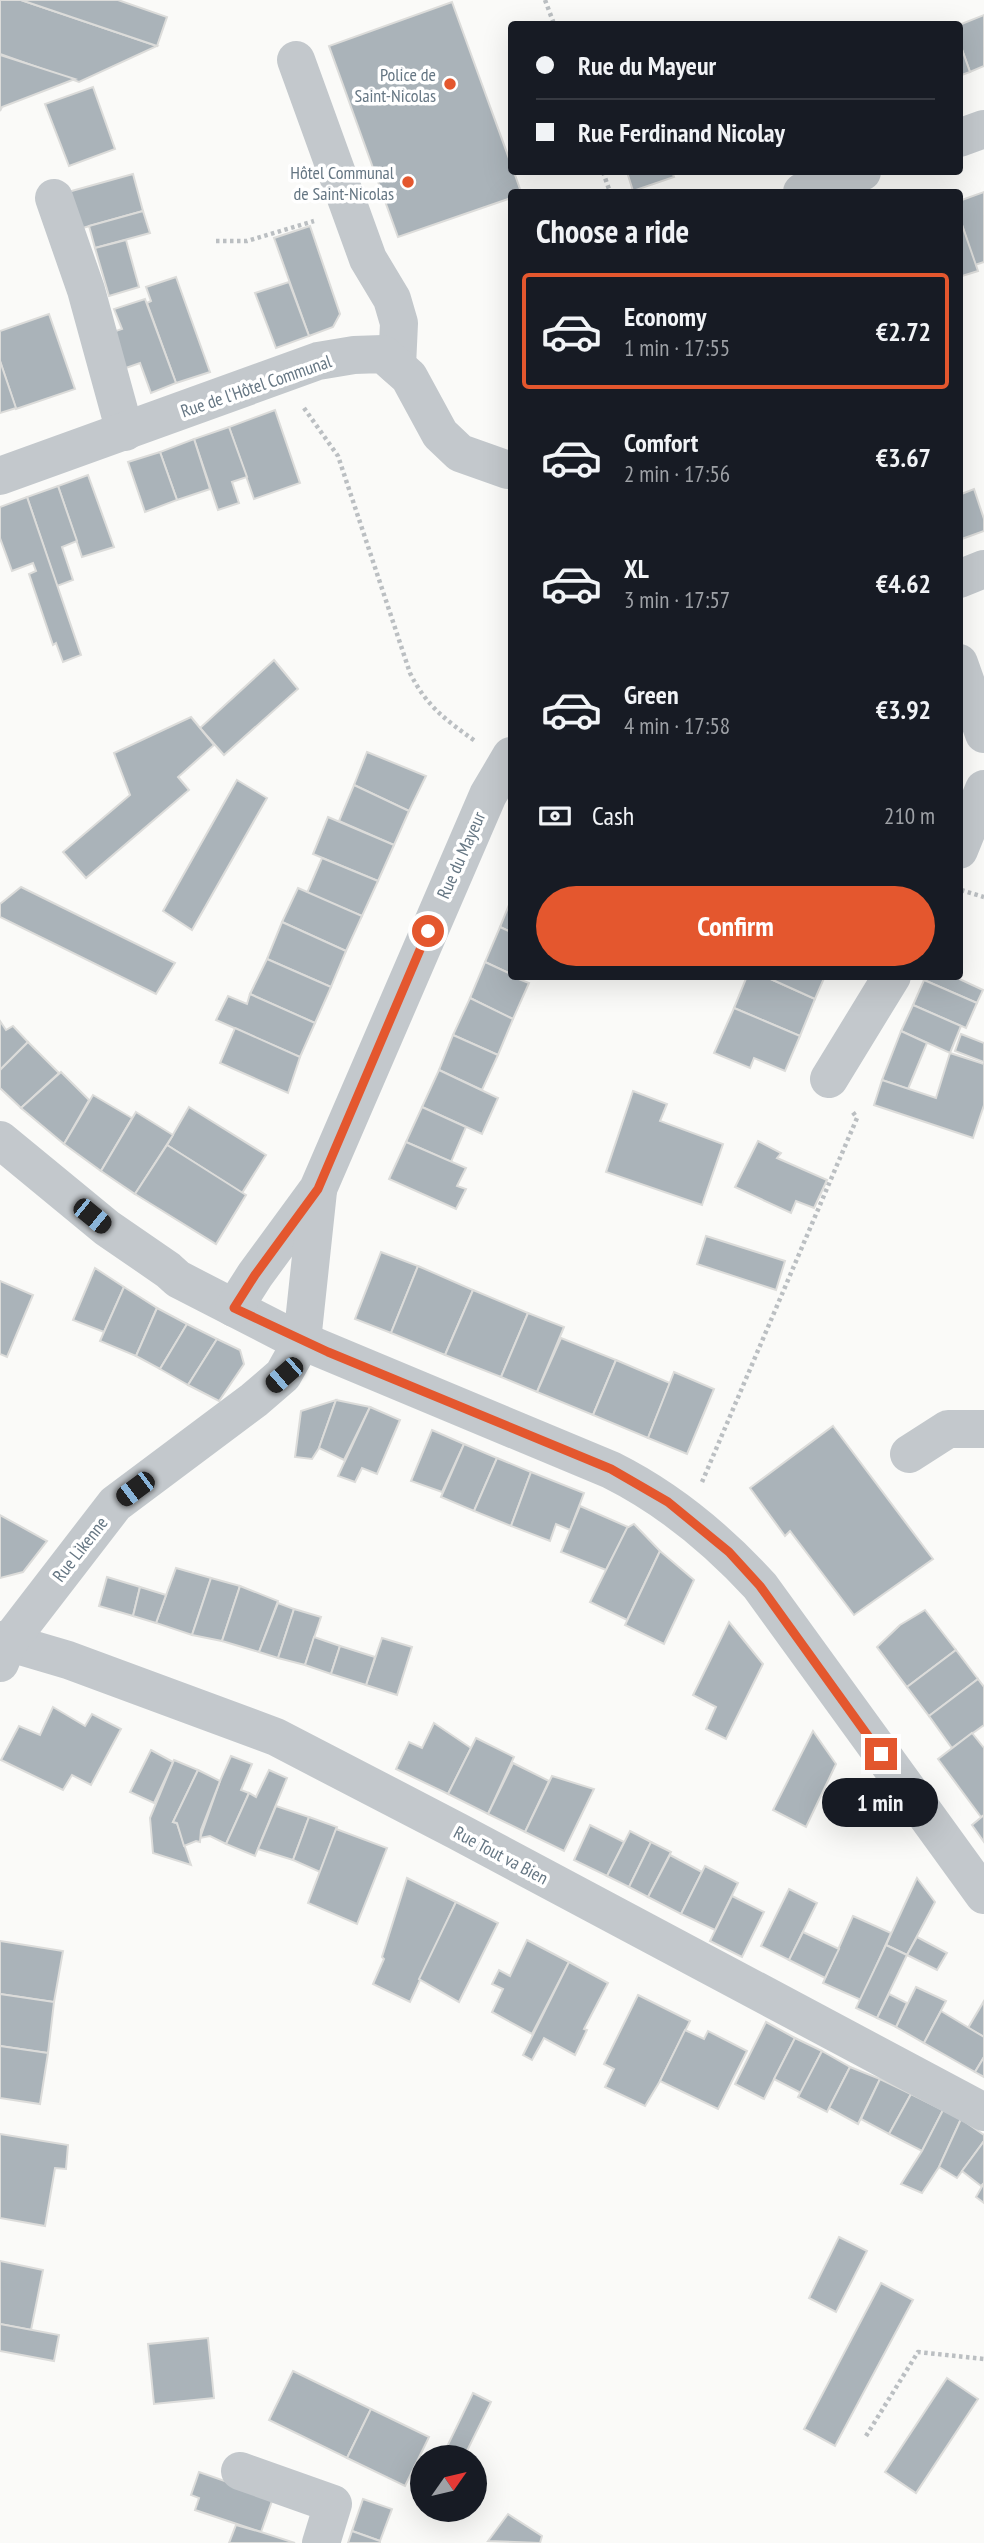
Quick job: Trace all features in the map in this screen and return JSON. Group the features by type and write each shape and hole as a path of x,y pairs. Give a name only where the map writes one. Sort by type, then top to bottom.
{"street":[{"path":"296,60 368,259 392,299 399,323 397,366 409,377 440,434 460,453 508,470"},
{"path":"963,137 984,129"},
{"path":"811,189 853,175"},
{"path":"54,198 86,290 125,432"},
{"name":"Rue de l'Hôtel Communal","path":"0,476 318,362 354,355 383,354 397,366"},
{"path":"963,577 984,569"},
{"path":"963,674 984,734"},
{"name":"Rue du Mayeur","path":"234,1308 318,1189 488,795 508,760"},
{"path":"963,840 984,789"},
{"path":"829,1079 890,980"},
{"path":"0,1140 78,1205 178,1279 302,1341 611,1469 668,1502 703,1529 738,1561 760,1586 984,1895"},
{"name":"Rue du Mayeur","path":"302,1341 318,1189"},
{"name":"Rue Likenne","path":"3,1649 115,1504 284,1375 302,1341"},
{"path":"909,1454 948,1429 984,1429"},
{"name":"Rue Tout va Bien","path":"3,1649 68,1660 276,1738 445,1824 984,2112"},
{"path":"240,2471 333,2504 321,2543"}],"path":[{"path":"545,0 553,21"},
{"path":"216,241 247,241 349,209"},
{"path":"288,372 303,405 338,456 410,673 420,694 440,716 508,760"},
{"path":"963,890 984,897"},
{"path":"710,1461 735,1409 857,1118 829,1079"},
{"path":"866,2436 918,2352 984,2359"}],"building":[{"path":"0,0 21,0 157,46 79,82 0,54"},
{"path":"21,0 118,0 167,17 157,46"},
{"path":"452,2 508,156 508,175 515,175 520,189 508,189 508,199 398,237 329,46"},
{"path":"984,15 984,66 970,72 963,52 963,23"},
{"path":"963,52 970,72 963,75"},
{"path":"0,55 75,79 2,107 0,111"},
{"path":"93,87 115,149 69,166 45,104"},
{"path":"133,174 143,211 79,229 68,192"},
{"path":"628,175 674,177 639,189 632,189"},
{"path":"984,192 984,262 975,265 963,228 963,200"},
{"path":"143,211 150,233 95,248 89,226"},
{"path":"310,226 340,314 333,327 309,336 274,238"},
{"path":"963,228 978,271 963,276"},
{"path":"126,240 139,287 109,296 95,248"},
{"path":"176,277 210,372 176,383 147,303 151,301 146,287"},
{"path":"289,282 309,336 276,348 255,293"},
{"path":"145,299 176,383 151,393 140,363 120,370 107,334 122,329 114,309"},
{"path":"49,314 75,389 16,409 0,361 0,331"},
{"path":"0,361 16,408 0,413"},
{"path":"275,410 300,483 254,499 229,427"},
{"path":"229,427 247,477 232,482 239,503 218,510 194,439"},
{"path":"194,439 210,489 177,500 160,452"},
{"path":"160,452 177,500 145,512 128,462"},
{"path":"88,475 114,547 82,557 58,486"},
{"path":"58,486 77,541 62,547 73,580 57,586 27,497"},
{"path":"974,489 984,519 984,531 963,539 963,493"},
{"path":"27,497 81,655 63,662 56,643 53,645 29,574 36,571 33,563 12,571 0,538 0,507"},
{"path":"274,660 298,689 224,755 200,728"},
{"path":"191,717 214,745 178,777 189,790 86,878 63,852 130,795 114,753"},
{"path":"367,752 426,776 409,811 354,785"},
{"path":"237,780 267,798 192,930 163,911"},
{"path":"354,785 409,811 394,845 339,821"},
{"path":"328,817 394,845 378,881 313,854"},
{"path":"322,858 378,881 362,916 307,893"},
{"path":"21,887 175,963 156,994 0,917 0,904"},
{"path":"298,888 362,916 346,951 282,922"},
{"path":"508,907 508,931 500,927"},
{"path":"282,922 346,951 331,987 267,959"},
{"path":"500,927 508,931 508,973 485,962"},
{"path":"267,959 331,987 315,1023 250,994"},
{"path":"485,962 508,973 508,980 529,983 513,1019 470,998"},
{"path":"745,980 773,980 815,999 800,1036 734,1008"},
{"path":"773,980 823,980 815,999"},
{"path":"924,980 962,980 983,990 977,1003"},
{"path":"924,980 977,1003 966,1028 913,1005"},
{"path":"250,994 315,1023 300,1057 216,1020 228,996 247,1004"},
{"path":"470,998 513,1019 498,1055 453,1035"},
{"path":"913,1005 961,1026 950,1053 901,1031"},
{"path":"734,1008 800,1036 785,1071 754,1058 750,1068 714,1053"},
{"path":"0,1021 6,1030 13,1026 28,1042 0,1070"},
{"path":"235,1028 300,1057 288,1093 220,1063"},
{"path":"901,1031 927,1043 908,1089 882,1080"},
{"path":"961,1034 984,1043 984,1062 955,1051"},
{"path":"453,1035 498,1055 482,1090 439,1070"},
{"path":"28,1042 59,1073 21,1108 0,1088 0,1070"},
{"path":"950,1053 984,1064 984,1105 973,1138 874,1105 882,1080 936,1098"},
{"path":"439,1070 498,1098 482,1134 422,1107"},
{"path":"61,1072 89,1100 64,1144 21,1108"},
{"path":"633,1091 667,1104 660,1121 723,1144 702,1205 606,1172"},
{"path":"93,1095 132,1118 101,1171 64,1144"},
{"path":"189,1107 266,1155 242,1193 167,1145"},
{"path":"422,1107 466,1127 451,1162 406,1142"},
{"path":"136,1112 173,1135 135,1194 101,1171"},
{"path":"758,1141 781,1153 777,1158 827,1180 814,1208 796,1201 791,1213 735,1187"},
{"path":"406,1142 466,1168 457,1186 466,1189 456,1209 389,1179"},
{"path":"167,1145 246,1195 216,1244 135,1194"},
{"path":"706,1236 785,1261 776,1290 697,1264"},
{"path":"381,1252 418,1266 391,1333 355,1319"},
{"path":"418,1266 473,1290 445,1355 391,1333"},
{"path":"95,1268 124,1287 104,1332 73,1320"},
{"path":"0,1281 33,1295 7,1357 0,1354"},
{"path":"124,1287 157,1308 136,1356 100,1341"},
{"path":"473,1290 528,1313 501,1377 445,1355"},
{"path":"157,1308 187,1324 160,1369 136,1356"},
{"path":"528,1313 564,1327 537,1392 501,1377"},
{"path":"187,1324 217,1339 188,1385 160,1369"},
{"path":"561,1338 616,1360 593,1415 537,1392"},
{"path":"217,1339 240,1350 244,1364 219,1401 188,1385"},
{"path":"616,1360 670,1383 648,1438 593,1415"},
{"path":"674,1372 714,1389 687,1454 648,1438"},
{"path":"336,1400 319,1448 312,1459 295,1457 301,1411"},
{"path":"336,1400 370,1407 344,1460 319,1448"},
{"path":"370,1407 400,1420 377,1474 362,1468 355,1482 338,1476"},
{"path":"833,1426 933,1559 854,1615 790,1531 785,1536 750,1488"},
{"path":"432,1430 464,1444 442,1492 411,1481"},
{"path":"464,1444 497,1458 474,1511 441,1497"},
{"path":"497,1458 531,1472 511,1526 474,1511"},
{"path":"531,1472 584,1493 570,1530 556,1524 550,1541 511,1526"},
{"path":"580,1506 628,1527 606,1570 561,1552"},
{"path":"0,1515 47,1541 23,1572 0,1578"},
{"path":"634,1524 660,1551 627,1620 590,1602 627,1528"},
{"path":"660,1551 694,1580 664,1644 625,1625"},
{"path":"176,1568 211,1578 192,1635 156,1623"},
{"path":"107,1577 140,1587 133,1616 99,1606"},
{"path":"211,1578 240,1586 222,1641 192,1635"},
{"path":"240,1586 278,1601 259,1652 222,1641"},
{"path":"140,1587 166,1595 156,1623 133,1616"},
{"path":"278,1603 294,1609 278,1658 259,1652"},
{"path":"294,1609 321,1617 305,1665 278,1658"},
{"path":"925,1610 956,1650 907,1687 877,1647 900,1625"},
{"path":"729,1622 763,1664 726,1739 706,1729 716,1707 693,1695"},
{"path":"314,1637 340,1646 331,1674 305,1665"},
{"path":"382,1638 412,1647 397,1695 366,1685"},
{"path":"340,1646 375,1657 366,1685 331,1674"},
{"path":"956,1650 978,1679 929,1716 907,1687"},
{"path":"978,1679 984,1687 984,1725 952,1748 929,1716"},
{"path":"53,1707 85,1726 92,1714 121,1729 91,1785 72,1775 63,1790 1,1760 19,1726 40,1735"},
{"path":"434,1723 471,1748 448,1794 396,1769 409,1742 422,1748"},
{"path":"813,1731 836,1764 806,1827 773,1810"},
{"path":"972,1733 984,1748 984,1815 981,1817 938,1759"},
{"path":"476,1738 514,1757 488,1814 448,1794"},
{"path":"151,1750 173,1762 154,1803 130,1792"},
{"path":"231,1756 252,1764 241,1790 249,1793 226,1844 210,1836 200,1838"},
{"path":"174,1760 198,1770 173,1822 177,1823 191,1865 153,1853 150,1818"},
{"path":"513,1763 549,1781 525,1832 488,1814"},
{"path":"198,1770 220,1781 201,1830 200,1842 184,1846 177,1823 173,1822"},
{"path":"269,1770 287,1778 255,1856 226,1844 249,1793 256,1797"},
{"path":"552,1776 594,1789 564,1851 525,1832"},
{"path":"276,1806 309,1817 293,1860 258,1849"},
{"path":"984,1815 984,1842 972,1825"},
{"path":"309,1817 337,1827 320,1872 293,1860"},
{"path":"590,1825 624,1842 607,1876 574,1860"},
{"path":"336,1829 387,1848 357,1924 308,1903"},
{"path":"630,1831 651,1842 629,1887 607,1876"},
{"path":"651,1842 671,1852 648,1897 629,1887"},
{"path":"670,1855 702,1872 681,1914 648,1897"},
{"path":"705,1866 738,1883 715,1930 681,1914"},
{"path":"407,1878 456,1902 410,2002 373,1984 384,1959 382,1957"},
{"path":"917,1878 935,1902 907,1955 886,1945"},
{"path":"789,1889 817,1903 789,1960 761,1946"},
{"path":"732,1896 764,1912 742,1957 710,1941"},
{"path":"456,1902 498,1923 459,2002 419,1979"},
{"path":"853,1916 891,1933 861,2000 823,1983"},
{"path":"803,1932 839,1949 825,1978 789,1960"},
{"path":"917,1937 947,1953 937,1970 907,1955"},
{"path":"527,1940 569,1962 532,2034 492,2012 503,1989 492,1984 499,1970 510,1976"},
{"path":"0,1941 63,1951 54,2002 0,1994"},
{"path":"886,1945 907,1955 877,2018 856,2008"},
{"path":"569,1962 608,1983 584,2029 587,2030 575,2055 544,2038 532,2060 523,2055"},
{"path":"916,1987 946,2001 924,2043 896,2027"},
{"path":"0,1994 54,2002 48,2053 0,2046"},
{"path":"889,1994 907,2003 896,2027 877,2018"},
{"path":"638,1995 690,2021 645,2106 605,2087 614,2069 604,2064"},
{"path":"984,2001 984,2037 968,2028"},
{"path":"941,2011 984,2037 984,2057 975,2072 924,2043"},
{"path":"766,2022 795,2038 764,2099 735,2084"},
{"path":"685,2030 704,2039 708,2031 747,2051 718,2109 660,2081"},
{"path":"795,2038 822,2051 801,2093 774,2079"},
{"path":"0,2046 48,2053 40,2104 0,2098"},
{"path":"822,2051 850,2067 827,2112 798,2097"},
{"path":"984,2057 984,2077 975,2072"},
{"path":"850,2067 880,2079 858,2124 829,2108"},
{"path":"880,2079 911,2094 889,2134 861,2119"},
{"path":"911,2094 943,2110 922,2151 889,2134"},
{"path":"943,2110 961,2119 939,2167 922,2193 901,2184"},
{"path":"961,2119 984,2135 984,2141 957,2178 939,2167"},
{"path":"0,2134 68,2145 66,2169 55,2168 45,2226 0,2218"},
{"path":"984,2141 984,2183 981,2186 962,2171"},
{"path":"984,2183 984,2203 976,2197"},
{"path":"839,2237 867,2251 836,2312 809,2298"},
{"path":"0,2261 43,2270 31,2330 0,2324"},
{"path":"881,2283 913,2300 835,2446 804,2429"},
{"path":"0,2324 59,2335 54,2361 0,2351"},
{"path":"208,2338 214,2398 154,2404 148,2344"},
{"path":"293,2371 371,2409 347,2458 269,2420"},
{"path":"947,2378 978,2399 916,2493 885,2472"},
{"path":"473,2393 491,2402 470,2445 448,2445"},
{"path":"371,2409 429,2437 425,2445 410,2445 410,2476 405,2486 347,2458"},
{"path":"199,2472 273,2498 261,2532 195,2510 199,2498 191,2495"},
{"path":"363,2499 392,2509 380,2541 352,2531"},
{"path":"508,2514 542,2536 540,2543 488,2541"},
{"path":"236,2525 261,2532 295,2543 229,2543"},
{"path":"352,2531 380,2541 380,2543 348,2543"}],"place":[{"name":"Police de Saint-Nicolas","path":"450,84"},
{"name":"Hôtel Communal de Saint-Nicolas","path":"408,182"}],"route":[{"path":"428,931 318,1189 234,1308 265,1325 328,1352 611,1469 668,1502 729,1552 760,1586 881,1754"}]}
